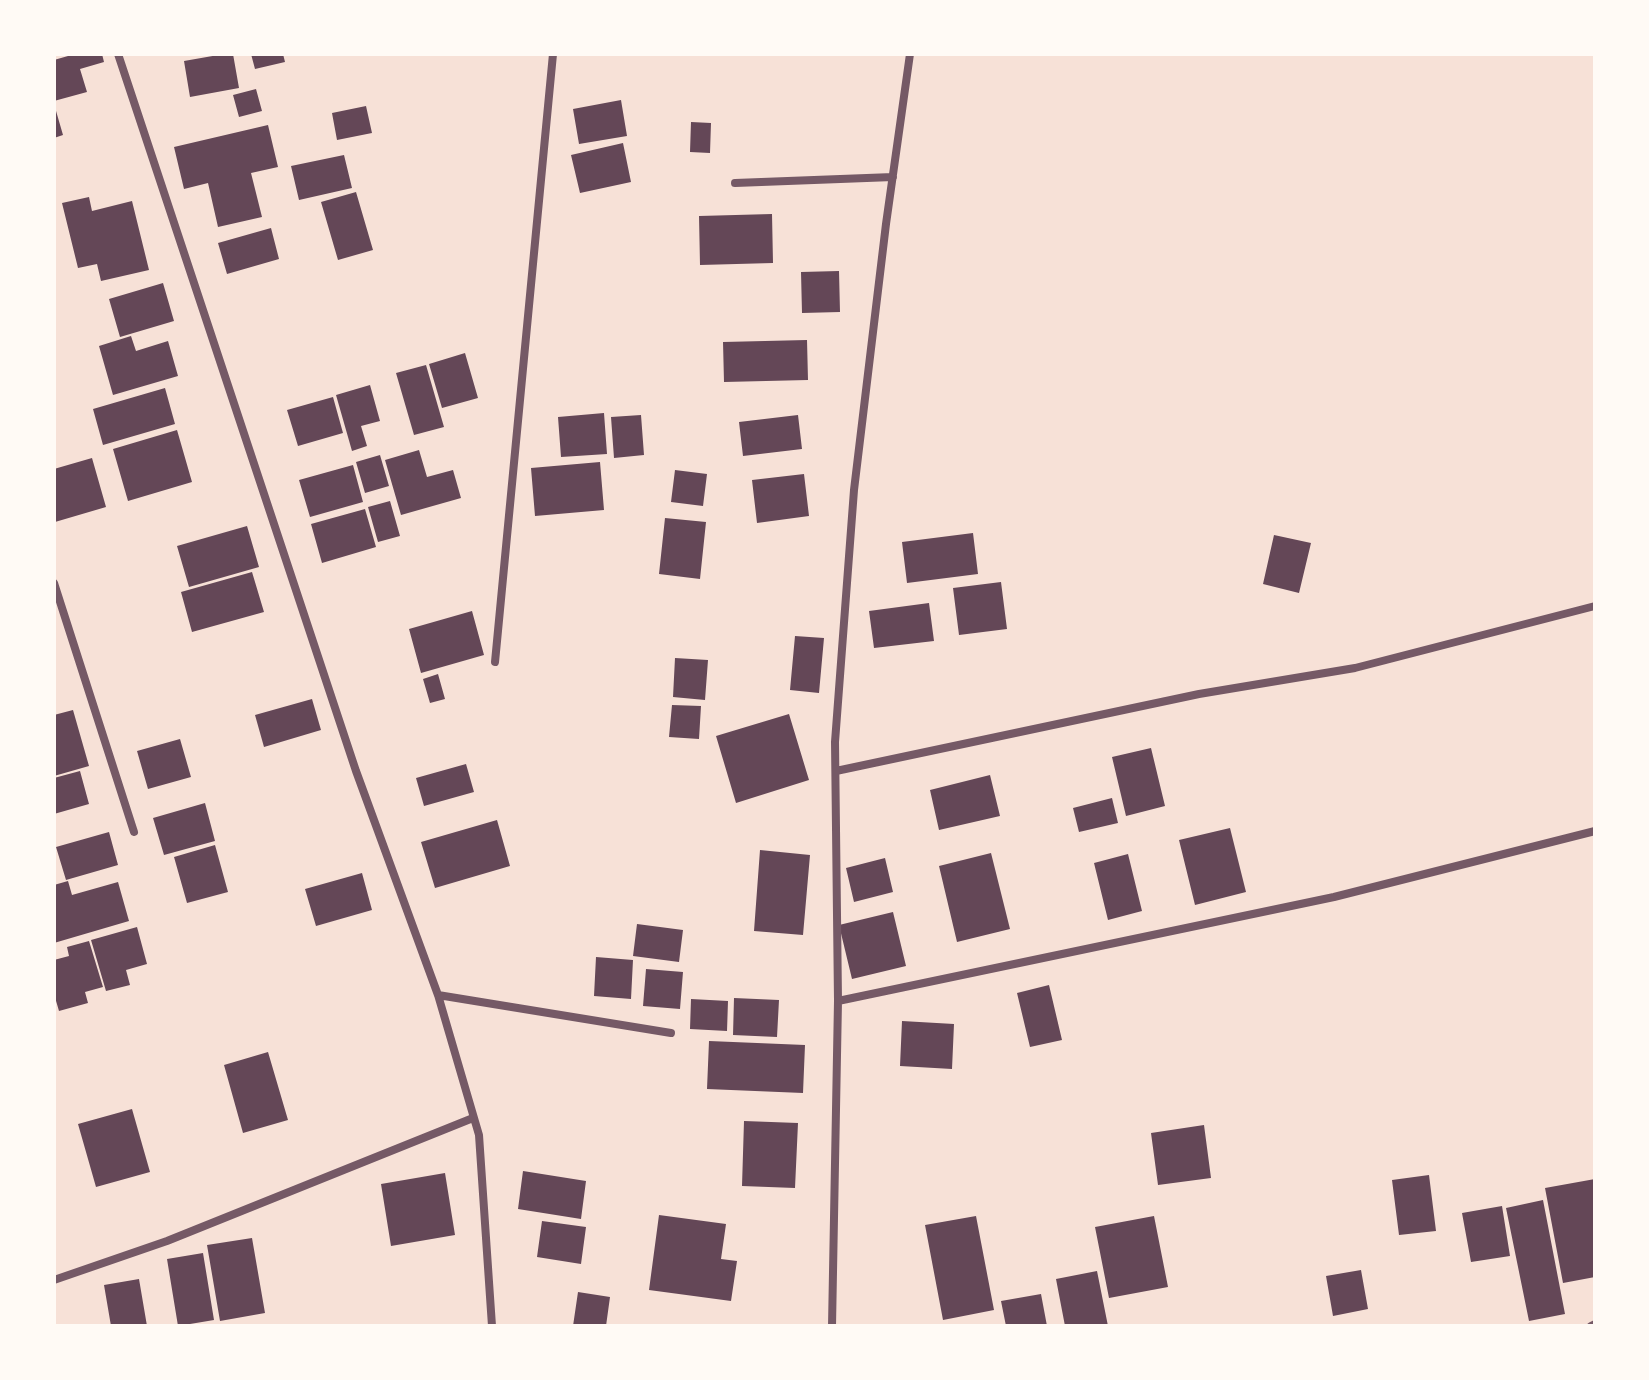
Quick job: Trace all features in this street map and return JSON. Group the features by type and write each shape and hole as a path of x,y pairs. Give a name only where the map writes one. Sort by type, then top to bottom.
{"street":[{"path":"118,54 356,771 438,995 479,1135 492,1326"},
{"path":"495,662 553,54"},
{"path":"832,1326 838,1001 835,742 854,490 910,54"},
{"path":"735,183 893,177"},
{"path":"54,583 134,832"},
{"path":"836,771 1199,694 1355,668 1595,606"},
{"path":"838,1001 1334,897 1595,831"},
{"path":"438,995 671,1033"},
{"path":"54,1280 167,1241 473,1118"}],"building":[{"path":"75,54 102,54 104,62 80,69 87,92 54,101 54,60"},
{"path":"233,54 239,88 190,97 184,61"},
{"path":"251,54 283,54 285,62 255,69"},
{"path":"256,89 262,111 239,117 233,95"},
{"path":"621,100 627,136 579,144 573,109"},
{"path":"54,104 63,135 54,138"},
{"path":"366,106 372,133 337,140 332,113"},
{"path":"691,122 711,123 710,153 690,152"},
{"path":"268,125 278,167 251,173 262,217 218,227 208,183 184,189 174,147"},
{"path":"623,143 631,182 580,193 571,155"},
{"path":"344,155 352,188 299,200 291,166"},
{"path":"356,192 373,250 338,260 321,202"},
{"path":"89,197 92,211 132,201 149,270 101,281 97,264 78,268 62,203"},
{"path":"772,214 773,263 700,265 699,216"},
{"path":"271,228 279,259 227,274 218,243"},
{"path":"839,271 840,312 802,313 801,272"},
{"path":"163,283 174,321 120,337 109,299"},
{"path":"131,336 136,351 168,341 178,376 113,395 99,346"},
{"path":"807,340 808,380 724,382 723,342"},
{"path":"465,353 478,398 442,408 429,364"},
{"path":"426,365 444,427 414,435 396,373"},
{"path":"370,385 380,421 361,426 367,446 352,451 336,395"},
{"path":"165,388 175,424 103,445 93,409"},
{"path":"333,397 343,433 298,446 287,410"},
{"path":"604,413 607,454 561,457 558,417"},
{"path":"641,415 644,455 614,458 611,417"},
{"path":"798,415 802,449 743,456 739,422"},
{"path":"177,430 192,482 128,501 113,449"},
{"path":"419,450 427,477 453,470 461,498 401,515 385,460"},
{"path":"380,455 389,486 365,493 356,462"},
{"path":"92,458 106,507 55,522 54,469"},
{"path":"600,462 604,510 535,516 531,468"},
{"path":"353,465 363,502 310,517 299,480"},
{"path":"675,470 707,474 703,506 671,502"},
{"path":"804,474 809,516 757,523 752,480"},
{"path":"390,501 400,536 378,542 368,507"},
{"path":"365,509 376,547 322,563 311,524"},
{"path":"665,518 706,522 700,579 659,574"},
{"path":"247,526 259,567 189,587 177,546"},
{"path":"973,533 978,574 907,583 902,542"},
{"path":"1274,535 1311,543 1299,593 1263,584"},
{"path":"252,572 264,612 192,632 181,592"},
{"path":"1001,582 1007,629 959,635 953,588"},
{"path":"929,603 934,641 874,648 869,611"},
{"path":"472,611 484,655 421,673 409,629"},
{"path":"795,636 824,638 819,693 790,690"},
{"path":"675,658 708,660 705,700 673,697"},
{"path":"438,674 445,699 430,703 423,679"},
{"path":"312,699 321,730 264,747 255,715"},
{"path":"672,705 701,706 699,739 669,737"},
{"path":"73,710 89,766 54,776 54,715"},
{"path":"789,714 809,780 736,803 716,736"},
{"path":"180,739 191,777 148,789 137,751"},
{"path":"1151,748 1165,806 1126,816 1112,757"},
{"path":"466,764 474,792 424,806 416,778"},
{"path":"80,771 89,804 54,814 54,778"},
{"path":"990,775 1000,816 939,830 930,790"},
{"path":"1112,798 1118,823 1079,832 1073,808"},
{"path":"205,803 215,841 164,855 153,818"},
{"path":"497,820 510,866 435,888 421,842"},
{"path":"1230,828 1246,892 1195,905 1179,840"},
{"path":"109,832 118,865 66,880 56,847"},
{"path":"215,845 228,892 187,903 174,857"},
{"path":"760,850 810,855 803,935 754,931"},
{"path":"991,853 1010,929 957,942 939,866"},
{"path":"1128,854 1142,911 1108,920 1094,863"},
{"path":"885,858 893,892 854,902 846,868"},
{"path":"362,873 372,910 316,926 305,889"},
{"path":"68,881 72,895 118,882 129,921 54,943 54,885"},
{"path":"893,912 906,966 852,979 839,925"},
{"path":"637,924 683,930 679,962 633,956"},
{"path":"137,927 147,964 126,970 130,985 106,991 91,940"},
{"path":"89,941 103,987 85,992 88,1003 59,1011 54,994 54,960 69,956 67,947"},
{"path":"596,957 633,960 631,999 594,996"},
{"path":"646,969 683,972 680,1009 643,1006"},
{"path":"1049,985 1062,1040 1030,1047 1017,993"},
{"path":"734,998 779,1000 777,1037 733,1035"},
{"path":"691,999 728,1001 727,1031 690,1029"},
{"path":"902,1021 954,1024 952,1069 900,1066"},
{"path":"709,1041 805,1045 803,1093 707,1089"},
{"path":"268,1052 288,1120 243,1133 224,1065"},
{"path":"132,1109 150,1172 96,1187 78,1124"},
{"path":"744,1121 798,1123 795,1188 742,1186"},
{"path":"1204,1125 1211,1178 1158,1185 1151,1133"},
{"path":"523,1171 586,1181 581,1219 518,1209"},
{"path":"445,1173 455,1235 391,1246 381,1184"},
{"path":"1429,1175 1436,1231 1399,1235 1392,1180"},
{"path":"1595,1179 1595,1277 1563,1283 1545,1188"},
{"path":"1543,1200 1565,1314 1529,1321 1506,1208"},
{"path":"1502,1206 1510,1256 1471,1262 1462,1213"},
{"path":"659,1215 726,1224 721,1259 737,1261 731,1301 649,1290"},
{"path":"976,1216 994,1310 943,1320 925,1225"},
{"path":"1154,1216 1168,1287 1109,1298 1095,1227"},
{"path":"542,1221 586,1227 581,1264 537,1257"},
{"path":"252,1238 265,1313 220,1321 207,1245"},
{"path":"203,1253 214,1320 178,1326 167,1259"},
{"path":"1361,1270 1368,1309 1333,1316 1326,1276"},
{"path":"1097,1271 1108,1326 1065,1326 1056,1279"},
{"path":"139,1279 147,1326 111,1326 104,1285"},
{"path":"578,1292 610,1297 606,1326 573,1326"},
{"path":"1041,1294 1047,1326 1006,1326 1001,1301"}]}
